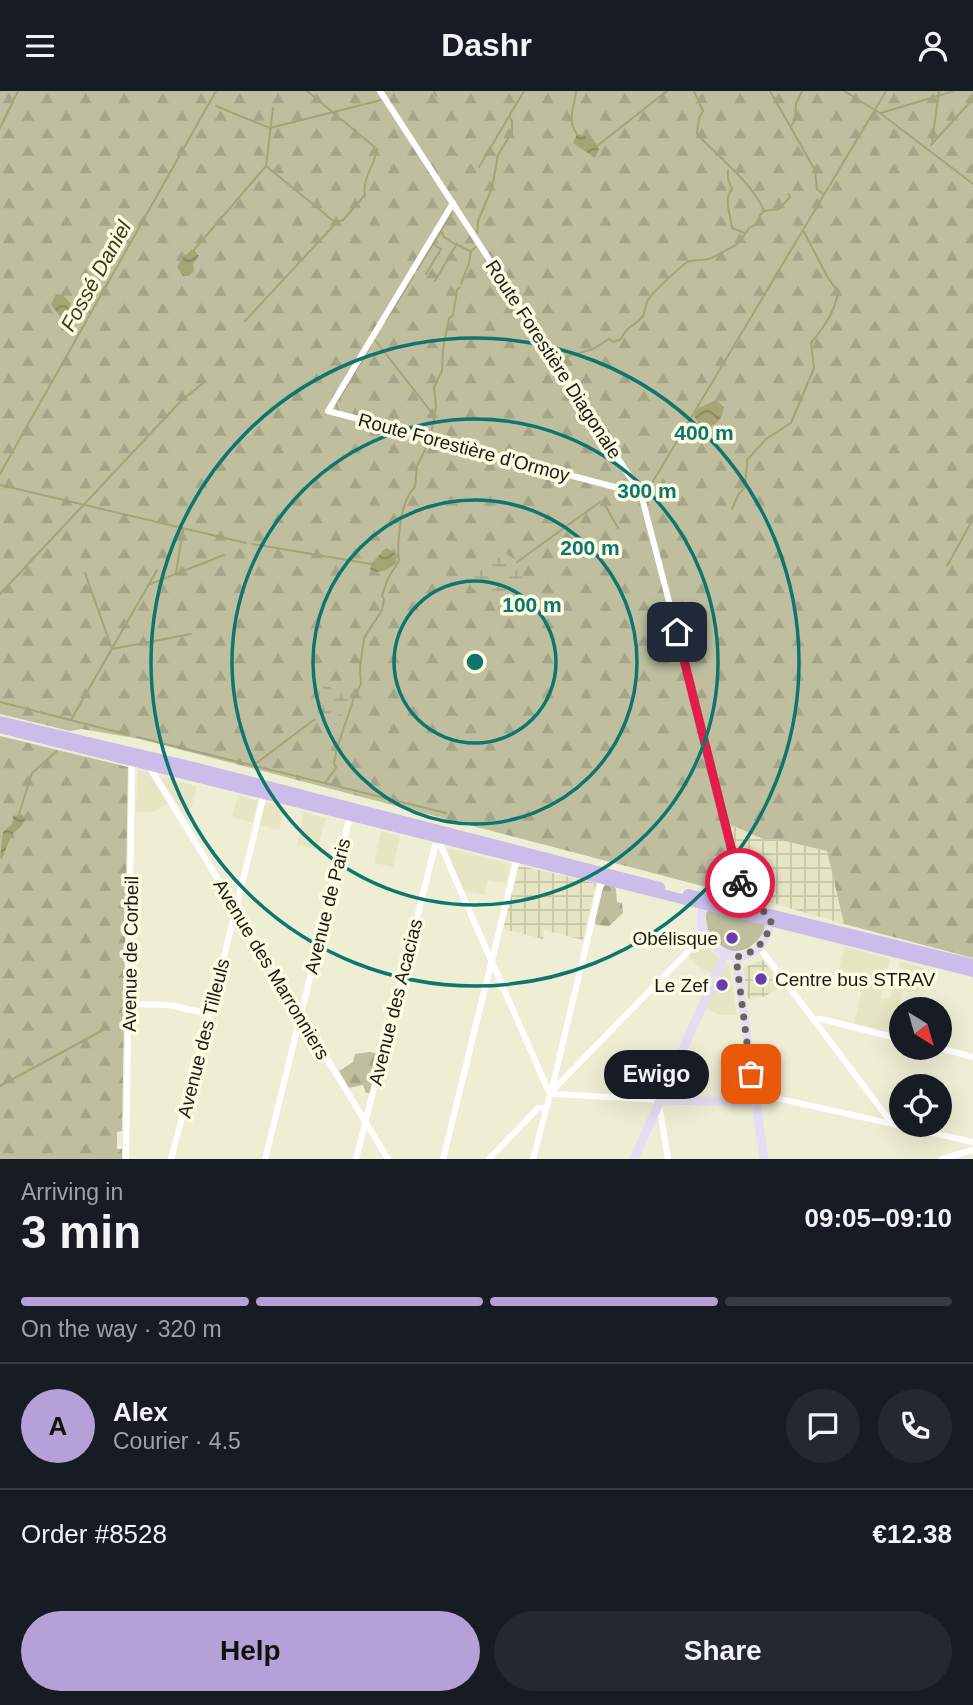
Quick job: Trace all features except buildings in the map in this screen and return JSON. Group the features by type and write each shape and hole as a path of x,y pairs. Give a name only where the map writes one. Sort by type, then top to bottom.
{"main road":[{"path":"0,721 127,751 168,766 439,842 707,902"},
{"path":"0,729 133,761 168,766 768,917 973,972"},
{"path":"768,917 767,934 759,947 736,957 725,955 714,947 705,935 702,920 707,902 723,889 734,889 756,903 768,917 806,923 973,964"},
{"path":"756,903 800,917 806,923"},
{"path":"634,1159 725,955"},
{"path":"736,957 764,1159"},
{"path":"660,1102 755,1098"}],"street":[{"name":"Route Forestière Diagonale","path":"380,91 640,494 742,892"},
{"name":"Route Forestière d'Ormoy","path":"453,203 328,411 420,435 465,450 486,453 640,494"},
{"path":"127,751 133,761"},
{"name":"Avenue de Corbeil","path":"127,1159 133,761"},
{"name":"Avenue des Marronniers","path":"148,764 388,1159"},
{"path":"158,779 168,766"},
{"name":"Avenue des Tilleuls","path":"171,1159 264,794"},
{"name":"Avenue de Paris","path":"265,1159 350,815"},
{"path":"439,842 491,963 552,1091"},
{"name":"Avenue des Acacias","path":"356,1159 439,842"},
{"path":"443,1159 517,858"},
{"path":"723,889 731,881 735,870"},
{"path":"533,1159 552,1091 602,879"},
{"path":"552,1091 705,935"},
{"path":"759,947 887,1117 888,1123"},
{"path":"129,1004 169,1005 210,1014"},
{"path":"814,1020 821,1019 889,1036"},
{"path":"952,1051 973,1057"},
{"path":"552,1091 660,1102 668,1159"},
{"path":"755,1098 972,1142 972,1151 942,1159"},
{"path":"489,1159 537,1108 546,1108"}],"shaded area":[{"path":"137,770 147,771 168,803 153,812 136,812"},
{"path":"163,777 197,786 188,820 163,781"},
{"path":"238,795 257,801 253,823 232,817"},
{"path":"267,803 285,807 279,830 260,825"},
{"path":"304,812 326,818 317,849 297,845"},
{"path":"728,824 765,840 776,839 827,851 844,924 772,903 748,892"},
{"path":"381,831 400,836 393,867 374,863"},
{"path":"449,848 510,864 506,883 488,880 485,895 463,890 447,850"},
{"path":"521,866 596,883 583,940 544,930 543,939 503,929 518,868"},
{"path":"702,943 719,957 712,973 698,967 688,956"},
{"path":"845,947 890,959 881,998 889,999 889,1032 854,1024 862,989 835,982"},
{"name":"Centre bus STRAV","path":"763,960 781,985 766,996 748,999 743,968"},
{"path":"900,961 924,968 918,994 903,990 901,997 891,997"},
{"path":"726,964 729,964 737,1015 720,1015 705,1008"}],"green space":[{"path":"0,91 973,91 973,958 844,924 827,851 776,839 765,840 729,824 741,874 728,873 714,889 140,739 82,729 70,731 0,714"},
{"path":"500,550 519,565 523,585 530,599 521,609 506,613 502,613 488,597 472,588 468,577"},
{"path":"324,686 339,688 351,701 348,712 339,715 338,723 331,728 324,721 316,721 303,706 307,702 315,703"},
{"path":"0,736 128,767 122,1131 117,1132 117,1149 122,1149 122,1159 0,1159"},
{"path":"605,885 616,889 617,902 622,903 623,913 609,926 596,925 594,914 597,899"},
{"path":"708,910 764,924 765,929 757,941 747,948 728,950 712,937 707,926"},
{"path":"355,1054 379,1054 370,1093 366,1093 363,1085 349,1088 339,1071 353,1062"}],"water":[{"path":"577,134 593,139 599,149 595,158 573,143"},
{"path":"191,250 199,256 193,264 194,271 189,276 183,276 177,267"},
{"path":"56,294 63,295 71,304 66,319 60,317 51,304"},
{"path":"716,400 724,407 722,416 714,425 702,430 694,416 697,409"},
{"path":"386,548 394,552 397,562 385,571 370,570 371,564"},
{"path":"22,814 24,822 11,837 2,859 3,832 12,824 13,816"}],"waterway":[{"path":"0,128 18,91"},
{"name":"Fossé Daniel","path":"0,474 216,91"},
{"path":"307,91 377,149 365,183 365,195 343,220 337,222"},
{"path":"434,91 436,96"},
{"path":"479,167 524,91"},
{"path":"576,91 572,124 577,134"},
{"path":"597,146 667,91"},
{"path":"694,91 703,111 699,118 697,134 752,190 764,211 779,209 790,197 789,194"},
{"path":"770,91 815,170 817,189 823,194"},
{"path":"792,125 802,91"},
{"path":"844,91 880,113 973,184"},
{"path":"649,488 886,91"},
{"path":"932,142 939,91"},
{"path":"881,113 954,91"},
{"path":"931,145 973,99"},
{"path":"216,106 270,128 381,100"},
{"path":"193,251 266,166 273,108"},
{"path":"477,233 478,221 492,188 498,155 512,132 509,116"},
{"path":"245,321 336,223 266,166"},
{"path":"728,170 732,189 728,198 732,228 745,233"},
{"path":"565,357 593,349 609,339 614,342 621,339 643,316 650,297 678,270 688,262 710,258 736,244 749,228 758,223 764,211"},
{"path":"436,239 452,213"},
{"path":"435,281 456,245 444,237 441,231"},
{"path":"732,509 738,495 746,486 747,460 766,439 791,423 814,368 811,343 828,319 837,299 838,292 804,232"},
{"path":"417,270 433,244"},
{"path":"426,274 441,249 433,244"},
{"path":"456,244 470,251"},
{"path":"461,284 471,251 476,247"},
{"path":"385,322 414,275"},
{"path":"431,435 436,406 434,387 442,371 449,319 453,315 457,290 460,287"},
{"path":"375,340 432,413"},
{"path":"338,410 336,404 370,347"},
{"path":"0,594 180,402 203,383"},
{"path":"325,783 336,768 334,763 337,748 361,684 364,638 382,610 382,596 388,578 399,561 399,533 403,511 415,487 417,466 429,442"},
{"path":"0,485 246,543"},
{"path":"517,562 600,502"},
{"path":"605,505 618,528"},
{"path":"947,566 973,519"},
{"path":"176,573 183,530"},
{"path":"252,544 371,564"},
{"path":"150,584 224,555"},
{"path":"71,720 157,570"},
{"path":"85,573 112,649 191,634"},
{"path":"0,702 129,735"},
{"path":"254,765 315,719"},
{"path":"137,737 446,813"},
{"path":"19,814 32,773 57,751"},
{"path":"0,1086 103,1030"}],"way so far":[{"path":"740,883 742,892 766,912 771,921 759,947 736,957 751,1074"}],"place":[{"name":"Obélisque","path":"732,938"},
{"name":"Centre bus STRAV","path":"761,979"},
{"name":"Le Zef","path":"722,985"},
{"name":"Ewigo","path":"751,1074"}],"route":[{"path":"677,632 740,883"}]}
